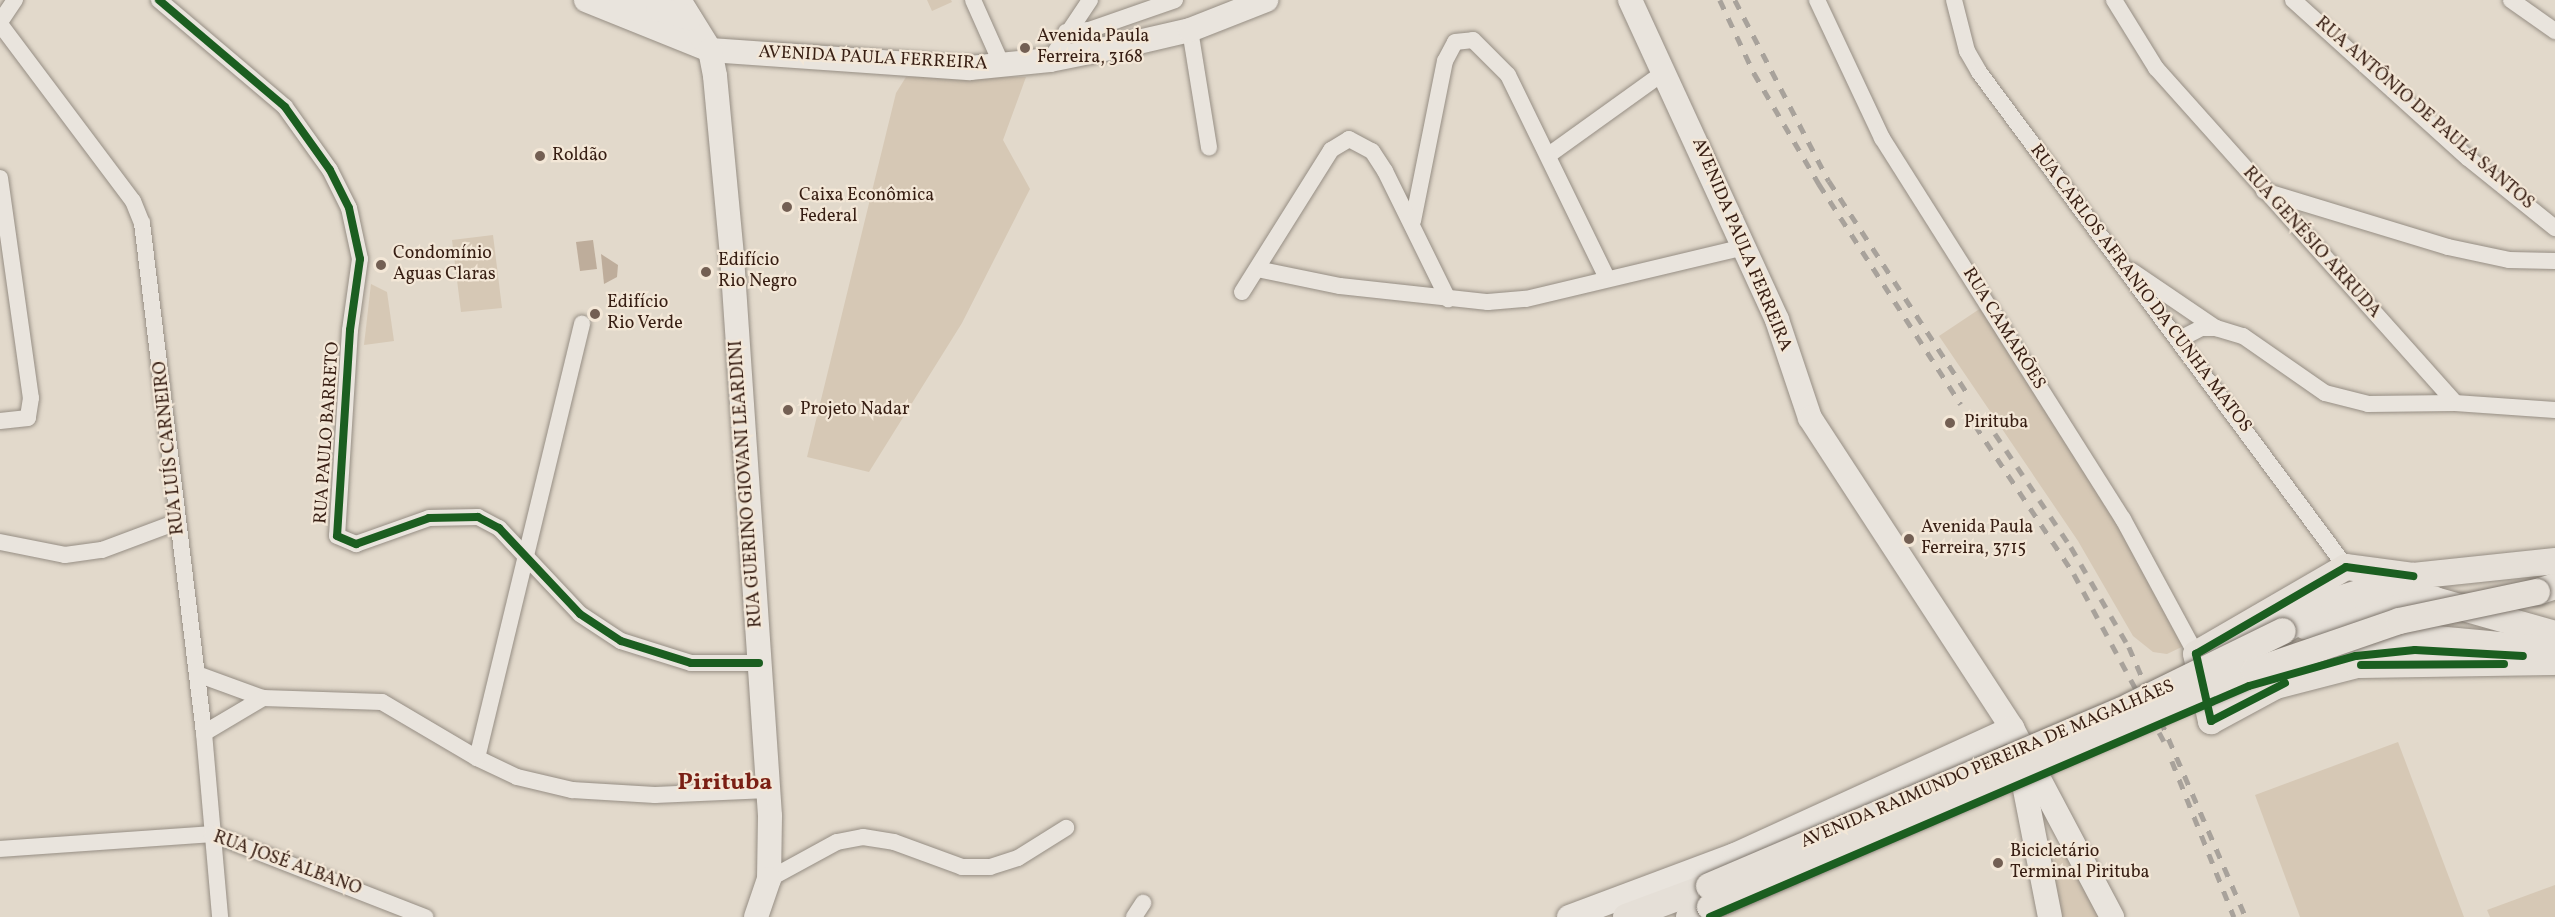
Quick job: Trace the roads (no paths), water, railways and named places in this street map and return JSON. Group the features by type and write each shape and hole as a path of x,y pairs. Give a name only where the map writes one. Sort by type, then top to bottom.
{"main road":[{"path":"586,0 658,9 685,9 710,50"},
{"name":"AVENIDA PAULA FERREIRA","path":"620,4 710,50 970,68 1050,60 1190,30 1266,0"},
{"name":"AVENIDA PAULA FERREIRA","path":"1630,0 1745,247 1810,418 2012,728 2112,917"},
{"name":"RUA GUERINO GIOVANI LEARDINI","path":"710,50 732,256 768,789 769,879 756,917"},
{"name":"AVENIDA RAIMUNDO PEREIRA DE MAGALHÃES","path":"1626,917 1703,903 2130,706 2283,631 2314,629 2333,601 2412,576 2555,561"},
{"path":"2333,601 2346,567"},
{"path":"2412,576 2346,567 2196,654 2211,721 2276,686 2357,665 2555,662"},
{"path":"2314,629 2399,621 2546,589"},
{"path":"1703,903 2314,629 2424,599 2555,634"},
{"path":"2314,629 2365,644 2489,641 2555,650"},
{"path":"1569,917 1735,855 2012,728 2050,917"}],"street":[{"path":"0,23 15,0"},
{"name":"RUA PAULO BARRETO","path":"159,0 285,107 330,170 352,217 360,259 349,341 337,536 356,544 454,514 499,528 580,614 621,641 655,656 691,663 759,663"},
{"path":"973,0 1002,65"},
{"path":"1050,60 1066,32 1090,0"},
{"path":"1066,32 1089,30 1175,0"},
{"name":"RUA CAMARÕES","path":"1817,0 1882,138 2123,519 2196,654"},
{"name":"RUA CARLOS AFRANIO DA CUNHA MATOS","path":"1954,0 1967,51 1978,72 2346,567"},
{"name":"RUA GENÉSIO ARRUDA","path":"2114,0 2156,68 2455,403"},
{"name":"RUA ANTÔNIO DE PAULA SANTOS","path":"2293,0 2468,158 2555,228"},
{"path":"2511,0 2555,31"},
{"name":"RUA LUÍS CARNEIRO","path":"0,23 133,201 142,223 204,733 220,917"},
{"path":"1190,30 1209,147"},
{"path":"1413,221 1445,62 1461,39 1481,44 1508,75 1550,154 1607,278"},
{"path":"1550,154 1664,72"},
{"path":"1242,292 1295,202 1339,142 1355,141 1372,151 1413,221 1448,299"},
{"path":"0,178 31,398 28,418 0,422"},
{"path":"2264,191 2448,247 2510,261 2555,261"},
{"path":"1257,269 1448,299 1526,299 1745,247"},
{"path":"2122,264 2216,328"},
{"path":"477,758 528,557 582,324"},
{"path":"2178,340 2202,328 2216,328 2243,336 2325,393 2368,404 2455,403 2555,410"},
{"path":"0,542 65,555 102,550 177,522"},
{"path":"197,674 263,698 382,702 477,758 517,777 572,790 656,795 768,789"},
{"path":"204,733 263,698"},
{"path":"769,879 837,842 863,837 894,842 962,867 990,867 1018,858 1066,828"},
{"name":"RUA JOSÉ ALBANO","path":"0,849 212,834 425,917"},
{"path":"1134,917 1143,903"}],"railway":[{"path":"1720,0 1754,73 1819,184 1961,404"},
{"path":"1735,0 1829,181 1970,397"},
{"path":"1984,417 2071,547 2129,647 2246,917"},
{"path":"1975,425 2074,574 2164,741"},
{"path":"2172,761 2234,917"}],"place":[{"name":"Avenida Paula Ferreira, 3168","path":"1025,48"},
{"name":"Roldão","path":"540,156"},
{"name":"Caixa Econômica Federal","path":"787,207"},
{"name":"Condomínio Aguas Claras","path":"381,265"},
{"name":"Edifício Rio Negro","path":"706,272"},
{"name":"Edifício Rio Verde","path":"595,314"},
{"name":"Projeto Nadar","path":"788,410"},
{"name":"Pirituba","path":"1950,423"},
{"name":"Avenida Paula Ferreira, 3715","path":"1909,539"},
{"name":"Bicicletário Terminal Pirituba","path":"1998,863"}],"district":[{"name":"Pirituba","path":"725,784"}]}
